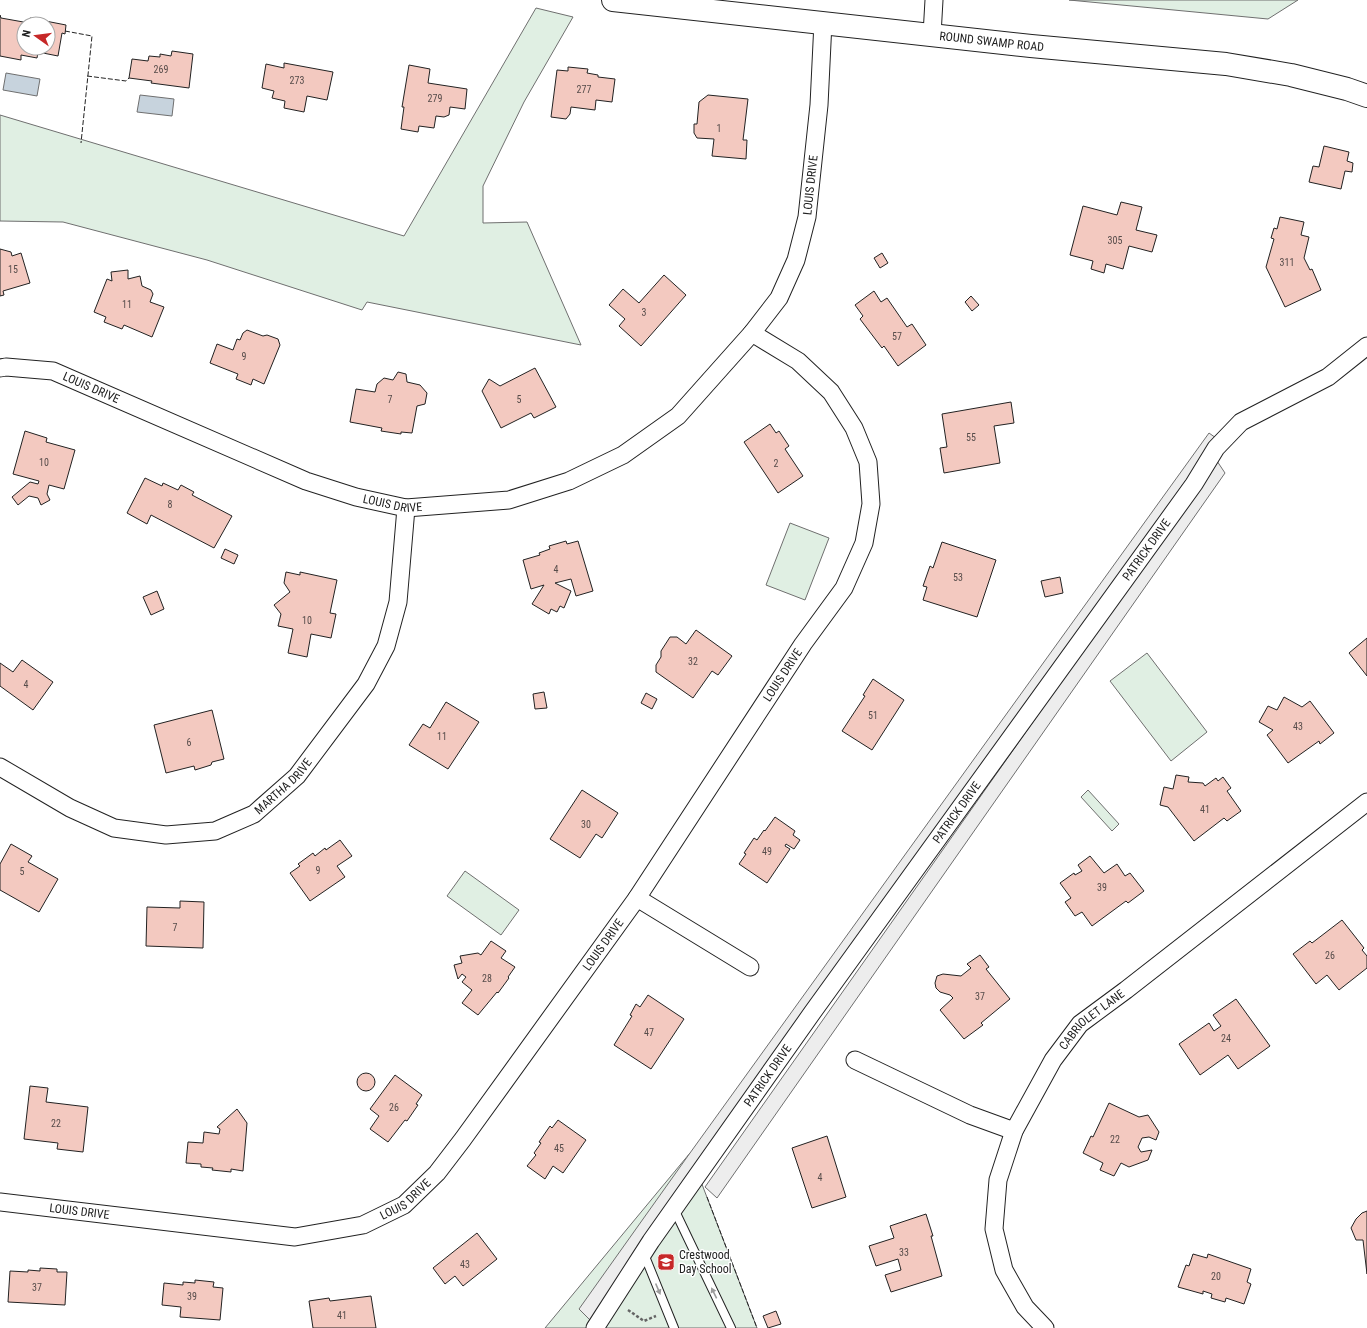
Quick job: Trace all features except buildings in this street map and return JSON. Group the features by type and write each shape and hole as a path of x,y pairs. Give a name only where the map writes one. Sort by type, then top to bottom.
{"street":[{"name":"ROUND SWAMP ROAD","path":"613,0 932,35 1226,64 1291,75 1347,89 1367,96"},
{"path":"932,35 934,0"},
{"name":"LOUIS DRIVE","path":"0,368 6,367 53,371 306,481 356,497 406,508 509,500 569,481 622,455 678,416 752,333 779,298 796,260 807,217 819,105 823,22"},
{"name":"LOUIS DRIVE","path":"0,1202 295,1237 363,1225 404,1205 437,1173 637,898 803,644 844,588 864,543 871,504 868,462 854,428 831,392 798,362 752,333"},
{"name":"PATRICK DRIVE","path":"595,1328 643,1253 812,1013 1194,484 1216,448 1241,422 1328,377 1367,346"},
{"name":"MARTHA DRIVE","path":"0,767 70,808 114,828 166,835 215,831 254,814 297,776 366,684 386,646 398,602 406,508"},
{"name":"CABRIOLET LANE","path":"1045,1328 1024,1307 1004,1270 994,1230 998,1180 1014,1131 1053,1060 1080,1024 1367,802"},
{"path":"637,898 750,968"},
{"path":"856,1060 970,1115 1014,1131"}],"lane":[{"path":"674,1209 731,1328"},
{"path":"643,1253 674,1328"}],"path":[{"path":"614,1299 644,1321 656,1316 660,1322"}],"green space":[{"path":"1069,0 1298,0 1268,19"},
{"path":"536,8 573,17 524,102 483,186 483,223 527,222 581,345 367,302 362,310 207,260 63,222 0,221 0,115 404,236"},
{"path":"790,523 829,538 805,600 766,585"},
{"path":"1147,653 1207,732 1171,761 1110,681"},
{"path":"1088,790 1119,824 1112,831 1081,797"},
{"path":"465,871 519,910 501,935 447,896"},
{"name":"Crestwood Day School","path":"690,1153 757,1328 545,1328"}],"shaded area":[{"path":"6,73 40,79 37,96 3,90"},
{"path":"140,95 174,99 172,116 137,112"},
{"path":"1209,433 1216,438 590,1320 579,1309"},
{"path":"1217,461 1225,473 717,1198 705,1187"}],"fence":[{"path":"65,31 92,36 81,143"},
{"path":"87,76 126,81 129,78"},
{"path":"707,1197 757,1328"}],"place":[{"name":"Crestwood Day School","path":"666,1262"}]}
